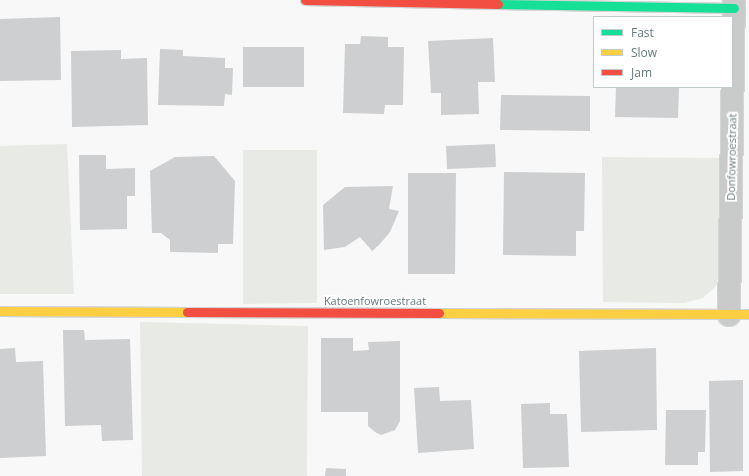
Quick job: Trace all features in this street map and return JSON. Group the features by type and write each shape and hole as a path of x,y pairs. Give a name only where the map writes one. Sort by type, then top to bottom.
{"street":[{"path":"306,0 734,4"},
{"name":"Donfowroestraat","path":"734,4 739,314"},
{"name":"Katoenfowroestraat","path":"0,311 739,314"}],"shaded area":[{"path":"67,144 74,294 0,294 0,146"},
{"path":"243,150 317,150 317,303 243,304"},
{"path":"602,157 719,158 720,272 716,286 703,298 684,303 603,302"},
{"path":"140,322 308,326 307,476 142,476"}],"building":[{"path":"60,17 61,80 0,81 0,19"},
{"path":"361,36 388,37 388,47 404,47 403,105 385,105 384,114 343,113 345,44 360,44"},
{"path":"493,38 495,82 478,82 479,114 441,115 441,93 431,93 428,41"},
{"path":"243,47 304,47 304,87 243,87"},
{"path":"160,49 183,50 183,56 225,58 225,68 233,68 232,95 225,94 224,106 158,105"},
{"path":"121,50 121,59 147,58 148,125 72,127 71,51"},
{"path":"616,88 679,88 678,118 615,117"},
{"path":"501,95 590,96 590,131 500,130"},
{"path":"495,144 496,167 447,169 446,146"},
{"path":"79,155 106,155 106,169 135,168 135,196 127,196 127,229 80,230"},
{"path":"214,156 235,181 233,244 218,244 218,253 170,252 170,240 161,233 152,233 150,171 175,157"},
{"path":"504,172 585,173 584,231 576,231 576,256 503,255"},
{"path":"408,173 456,173 455,274 408,274"},
{"path":"393,186 389,209 399,211 390,232 379,245 372,251 360,237 345,247 324,250 323,205 345,187"},
{"path":"63,330 84,330 85,340 130,339 133,440 102,441 101,425 65,426"},
{"path":"321,338 353,338 353,351 369,350 368,342 400,341 400,421 395,430 381,435 375,432 368,426 368,412 321,412"},
{"path":"15,348 16,362 43,361 46,456 0,458 0,349"},
{"path":"656,348 657,430 581,432 579,351"},
{"path":"743,380 743,471 710,472 709,381"},
{"path":"439,387 440,401 471,400 474,449 418,453 414,388"},
{"path":"550,403 550,414 567,414 569,467 523,468 521,404"},
{"path":"666,410 706,410 705,452 698,452 698,465 665,465"},
{"path":"326,468 346,469 346,476 325,476"}],"traffic: fast":[{"path":"498,4 734,8"}],"traffic: slow":[{"path":"0,311 187,312"},
{"path":"439,313 749,314"}],"traffic: jam":[{"path":"305,0 498,4"},
{"path":"187,312 439,313"}]}
